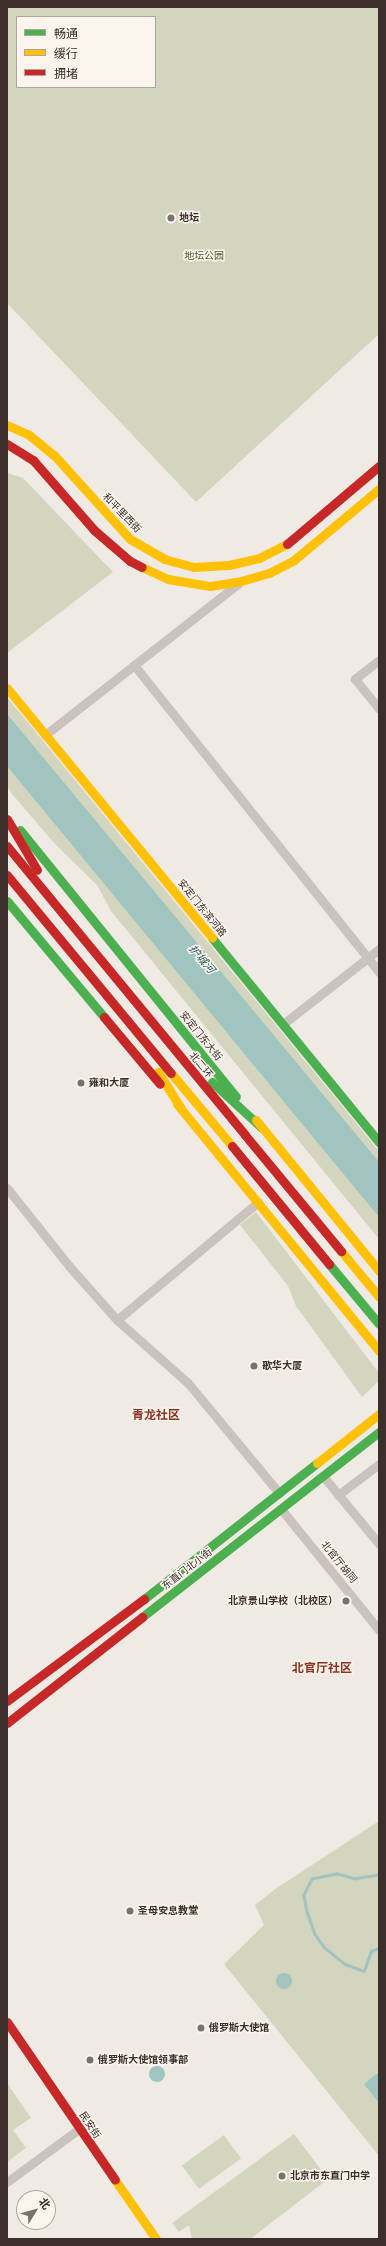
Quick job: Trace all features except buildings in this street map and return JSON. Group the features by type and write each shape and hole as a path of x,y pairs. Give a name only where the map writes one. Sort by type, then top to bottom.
{"main road":[{"name":"和平里西街","path":"7,425 29,435 54,455 130,539 164,559 193,567 229,565 259,558 289,543 379,466"},
{"path":"7,444 34,460 94,530 130,561 168,579 210,586 241,581 269,574 294,560 379,489"},
{"name":"安定门东滨河路","path":"7,688 379,1142"},
{"name":"安定门东大街","path":"7,814 379,1271"},
{"path":"7,819 60,909"},
{"name":"北二环","path":"7,846 379,1298"},
{"path":"7,875 379,1324"},
{"path":"7,883 30,902"},
{"path":"7,901 182,1110 379,1351"},
{"path":"126,1019 182,1110"},
{"path":"167,1041 261,1127"},
{"path":"289,1241 328,1209"},
{"path":"364,1332 379,1320"},
{"name":"东直门北小街","path":"7,1701 160,1587 379,1414"},
{"name":"东直门北小街","path":"7,1723 379,1432"},
{"name":"民安街","path":"7,2022 79,2129 156,2239"}],"street":[{"path":"45,735 241,581"},
{"path":"379,660 355,678 379,710"},
{"path":"134,665 379,972"},
{"path":"283,1024 379,949"},
{"path":"7,1188 69,1266 117,1320 188,1383 279,1493"},
{"path":"117,1320 258,1202"},
{"path":"338,1495 379,1464"},
{"path":"323,1476 379,1544"},
{"name":"北官厅胡同","path":"281,1509 379,1630"},
{"path":"160,1587 168,1598"},
{"path":"7,2182 79,2129"}],"green space":[{"name":"地坛公园","path":"7,7 379,7 379,334 196,502 7,303"},
{"path":"7,473 23,478 113,572 7,653"},
{"path":"7,697 379,1151 379,1239 111,911 97,885 55,844 12,794 7,786"},
{"path":"256,1212 379,1373 379,1381 362,1397 296,1306 288,1286 240,1225"},
{"path":"379,1821 379,2156 224,1964 264,1925 255,1905 274,1890"},
{"path":"7,2083 31,2118 13,2130 26,2148 7,2162"},
{"path":"294,2134 328,2179 250,2239 192,2239 189,2225 179,2232 172,2223"},
{"path":"224,2135 241,2158 199,2189 182,2166"}],"water":[{"name":"护城河","path":"7,714 379,1162 379,1217 7,766"},
{"path":"281,1973 287,1973 292,1978 290,1987 287,1989 281,1989 276,1984 276,1978"},
{"path":"154,2066 160,2066 165,2071 163,2080 160,2082 154,2082 149,2077 149,2071"},
{"path":"379,2072 379,2103 364,2084"}],"waterway":[{"path":"379,1875 355,1879 337,1874 312,1879 304,1895 307,1912 315,1934 324,1947 345,1964 364,1971 371,1951 379,1948"}],"traffic: fast":[{"path":"20,830 236,1097"},
{"path":"7,901 104,1017"},
{"path":"212,938 379,1142"},
{"path":"212,1082 261,1127"},
{"path":"329,1264 379,1324"},
{"path":"142,1617 379,1432"},
{"path":"144,1599 317,1463"}],"traffic: slow":[{"path":"7,425 29,435 54,455 130,539 164,559 193,567 229,565 259,558 287,544"},
{"path":"142,567 168,579 210,586 241,581 269,573 294,560 379,489"},
{"path":"7,688 212,938"},
{"path":"158,1072 182,1110"},
{"path":"171,1073 232,1146"},
{"path":"177,1104 379,1351"},
{"path":"256,1120 379,1271"},
{"path":"341,1251 379,1297"},
{"path":"317,1463 379,1414"},
{"path":"115,2180 156,2239"}],"traffic: jam":[{"path":"7,444 33,460 94,530 130,561 142,567"},
{"path":"287,544 379,466"},
{"path":"7,819 37,870"},
{"path":"7,846 245,1135"},
{"path":"7,875 171,1073"},
{"path":"104,1017 160,1084"},
{"path":"245,1135 341,1251"},
{"path":"232,1146 329,1264"},
{"path":"7,1701 144,1599"},
{"path":"7,1723 142,1617"},
{"path":"7,2022 115,2180"}],"place":[{"name":"地坛","path":"171,218"},
{"name":"雍和大厦","path":"81,1083"},
{"name":"歌华大厦","path":"254,1366"},
{"name":"北京景山学校（北校区）","path":"346,1601"},
{"name":"圣母安息教堂","path":"130,1911"},
{"name":"俄罗斯大使馆","path":"201,2028"},
{"name":"俄罗斯大使馆领事部","path":"90,2060"},
{"name":"北京市东直门中学","path":"282,2176"}],"district":[{"name":"青龙社区","path":"156,1415"},
{"name":"北官厅社区","path":"322,1668"}]}
